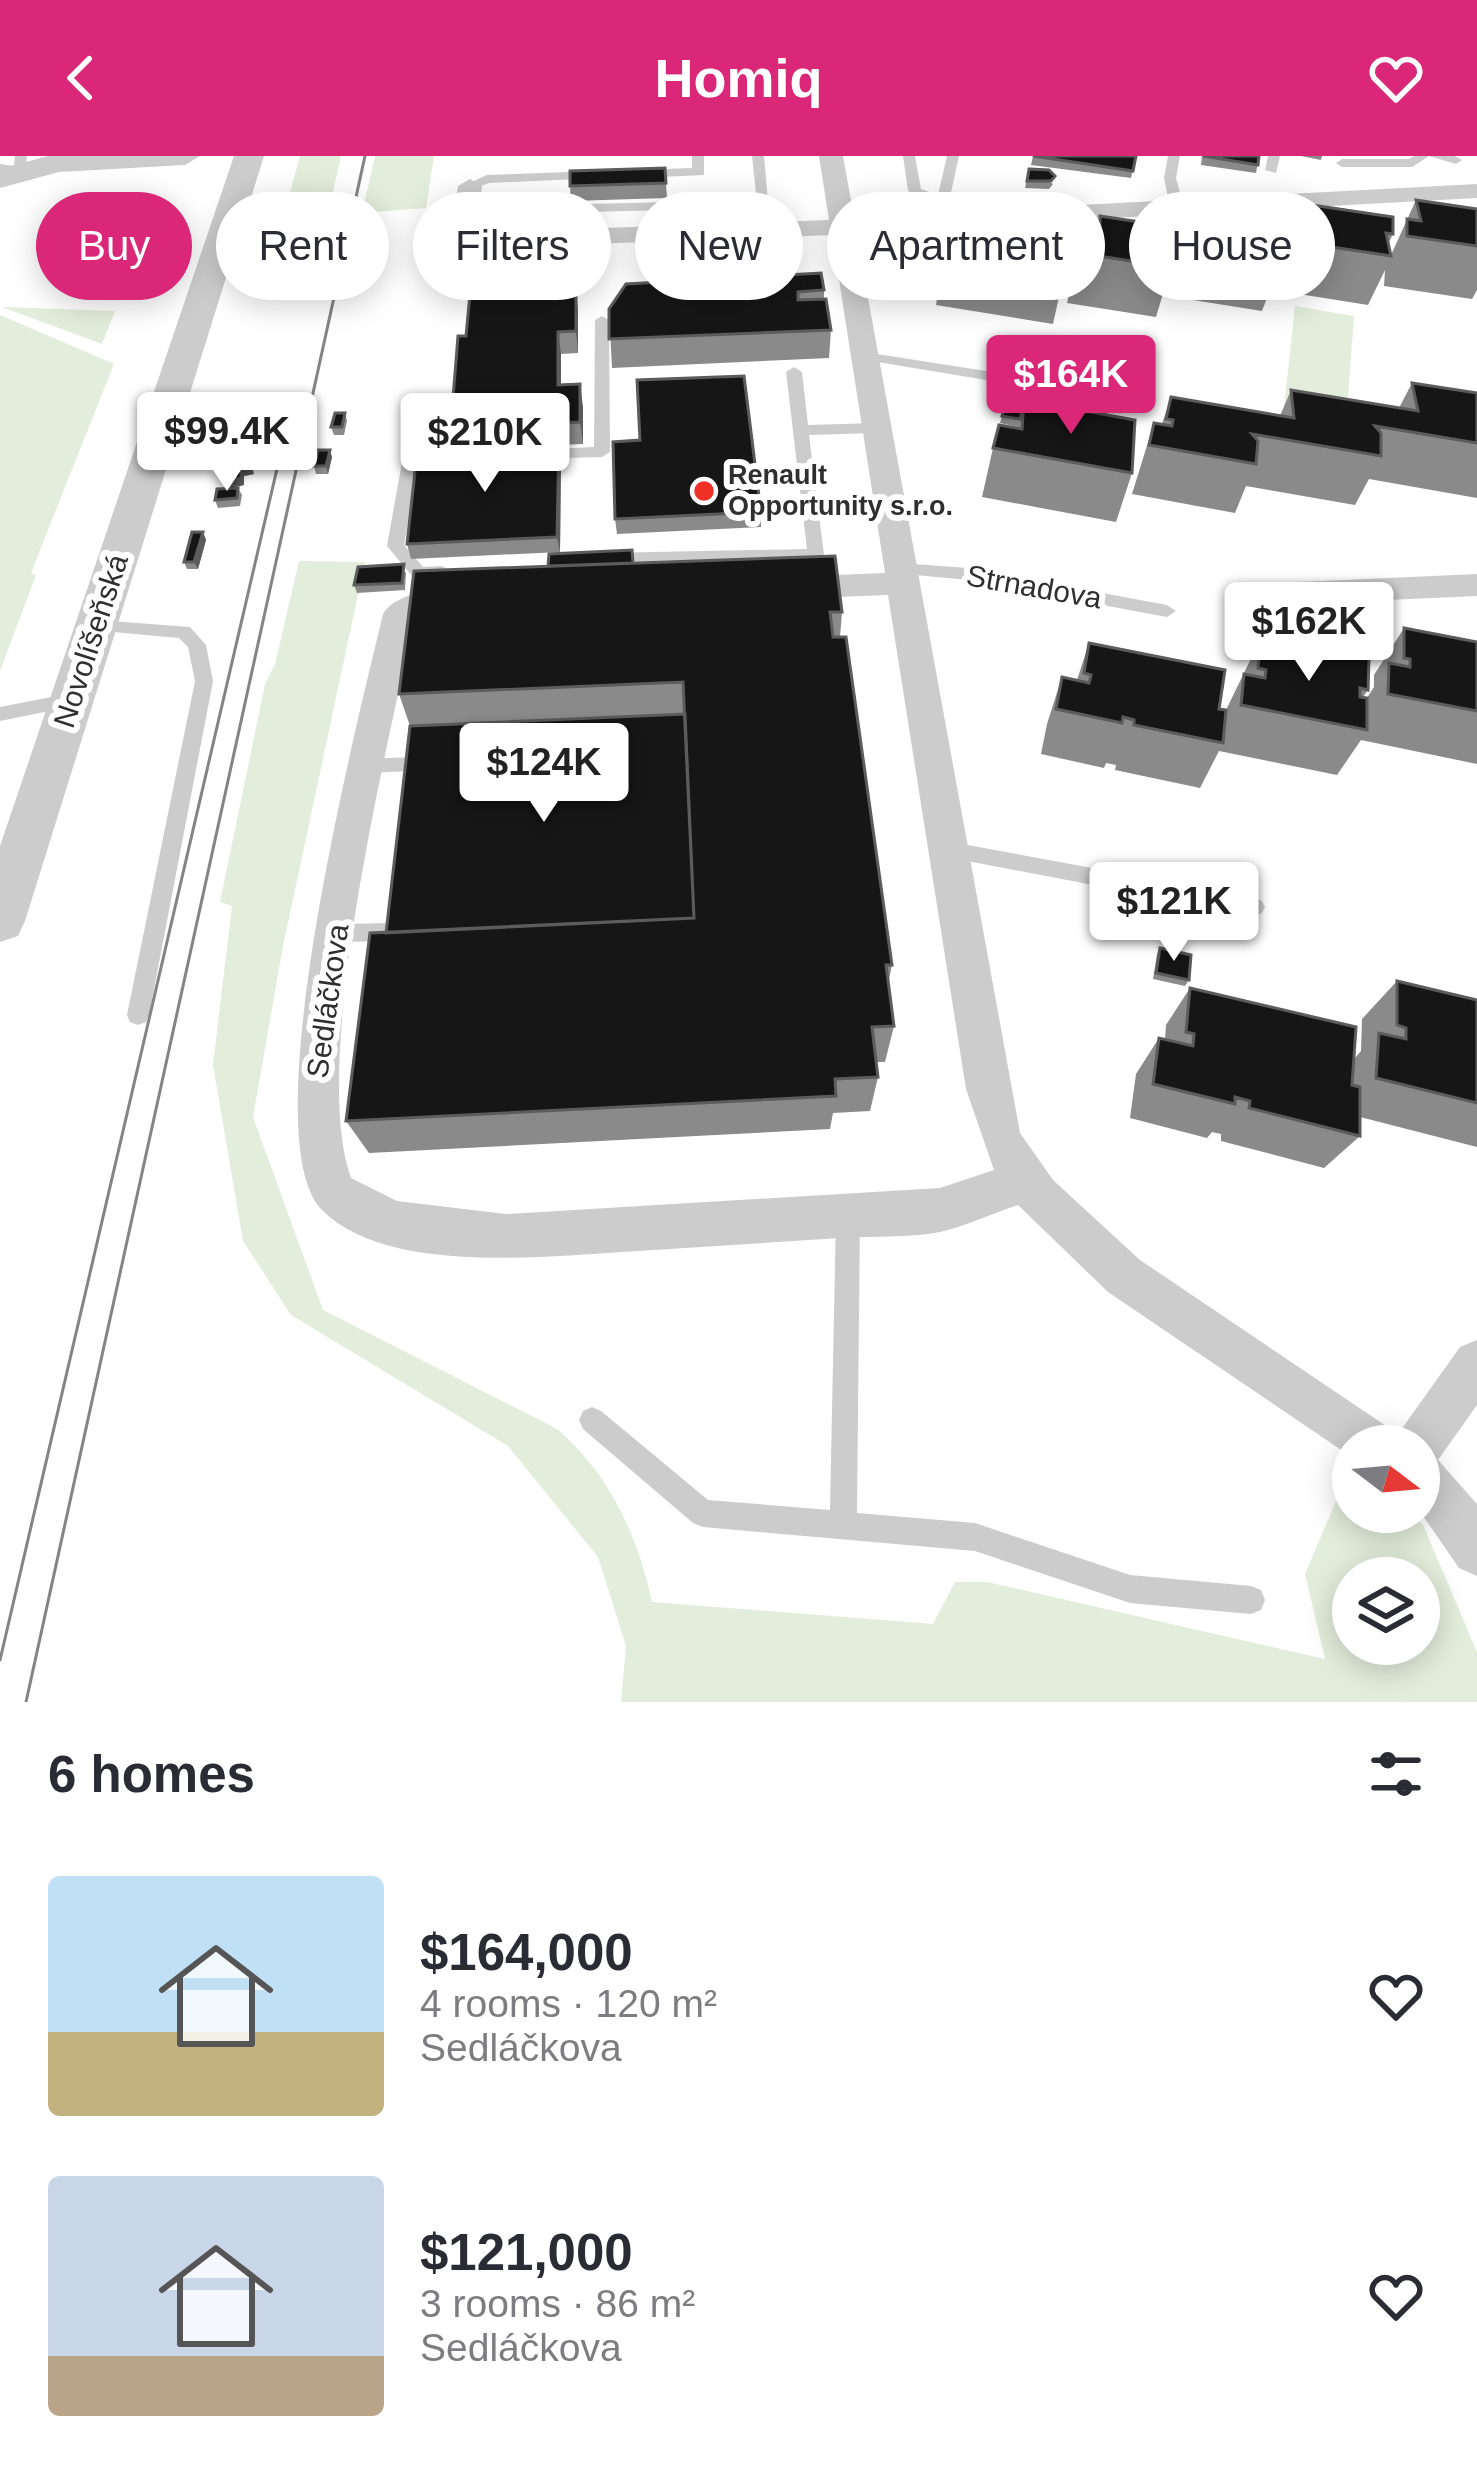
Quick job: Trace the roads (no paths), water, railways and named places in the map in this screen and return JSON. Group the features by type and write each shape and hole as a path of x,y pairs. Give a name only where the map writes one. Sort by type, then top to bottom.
{"street":[{"path":"10,168 185,156"},
{"name":"Novolíšeňská","path":"0,921 12,848 72,700 249,156"},
{"path":"831,156 838,192"},
{"path":"1335,197 1477,191"},
{"path":"611,236 827,225"},
{"path":"855,300 995,1126 1024,1181 1097,1255 1348,1425"},
{"path":"594,579 901,576"},
{"path":"1256,595 1477,585"},
{"name":"Sedláčkova","path":"500,602 405,606 399,614 366,766 315,1090 315,1127 324,1176 348,1204 380,1218 494,1237 940,1210 1024,1181"},
{"path":"1433,1425 1477,1364"},
{"path":"1440,1495 1477,1548"}],"lane":[{"path":"758,156 762,192"},
{"path":"909,156 916,192"},
{"path":"943,192 952,156"},
{"path":"1173,192 1170,178 1174,156"},
{"path":"1340,197 1343,159 1412,163 1423,156"},
{"path":"1436,156 1456,160"},
{"path":"624,174 698,164"},
{"path":"475,192 487,179 600,175"},
{"path":"506,457 602,452 602,320"},
{"path":"864,356 1089,392"},
{"path":"594,579 815,555 794,372"},
{"path":"801,430 876,428"},
{"path":"458,459 410,462 395,546 419,573 460,572"},
{"name":"Strnadova","path":"901,576 968,574 1167,611"},
{"path":"97,626 184,632 197,645 204,681 152,918 138,1015"},
{"path":"0,714 72,700"},
{"path":"366,766 412,764"},
{"path":"946,849 1255,908"},
{"path":"338,933 393,932"},
{"path":"843,1523 848,1215"},
{"path":"592,1420 704,1513 975,1537 1130,1588 1251,1600"}],"tram line":[{"path":"26,1702 365,156"},
{"path":"0,1660 290,413"}],"place":[{"name":"Renault Opportunity s.r.o.","path":"704,491"}]}
